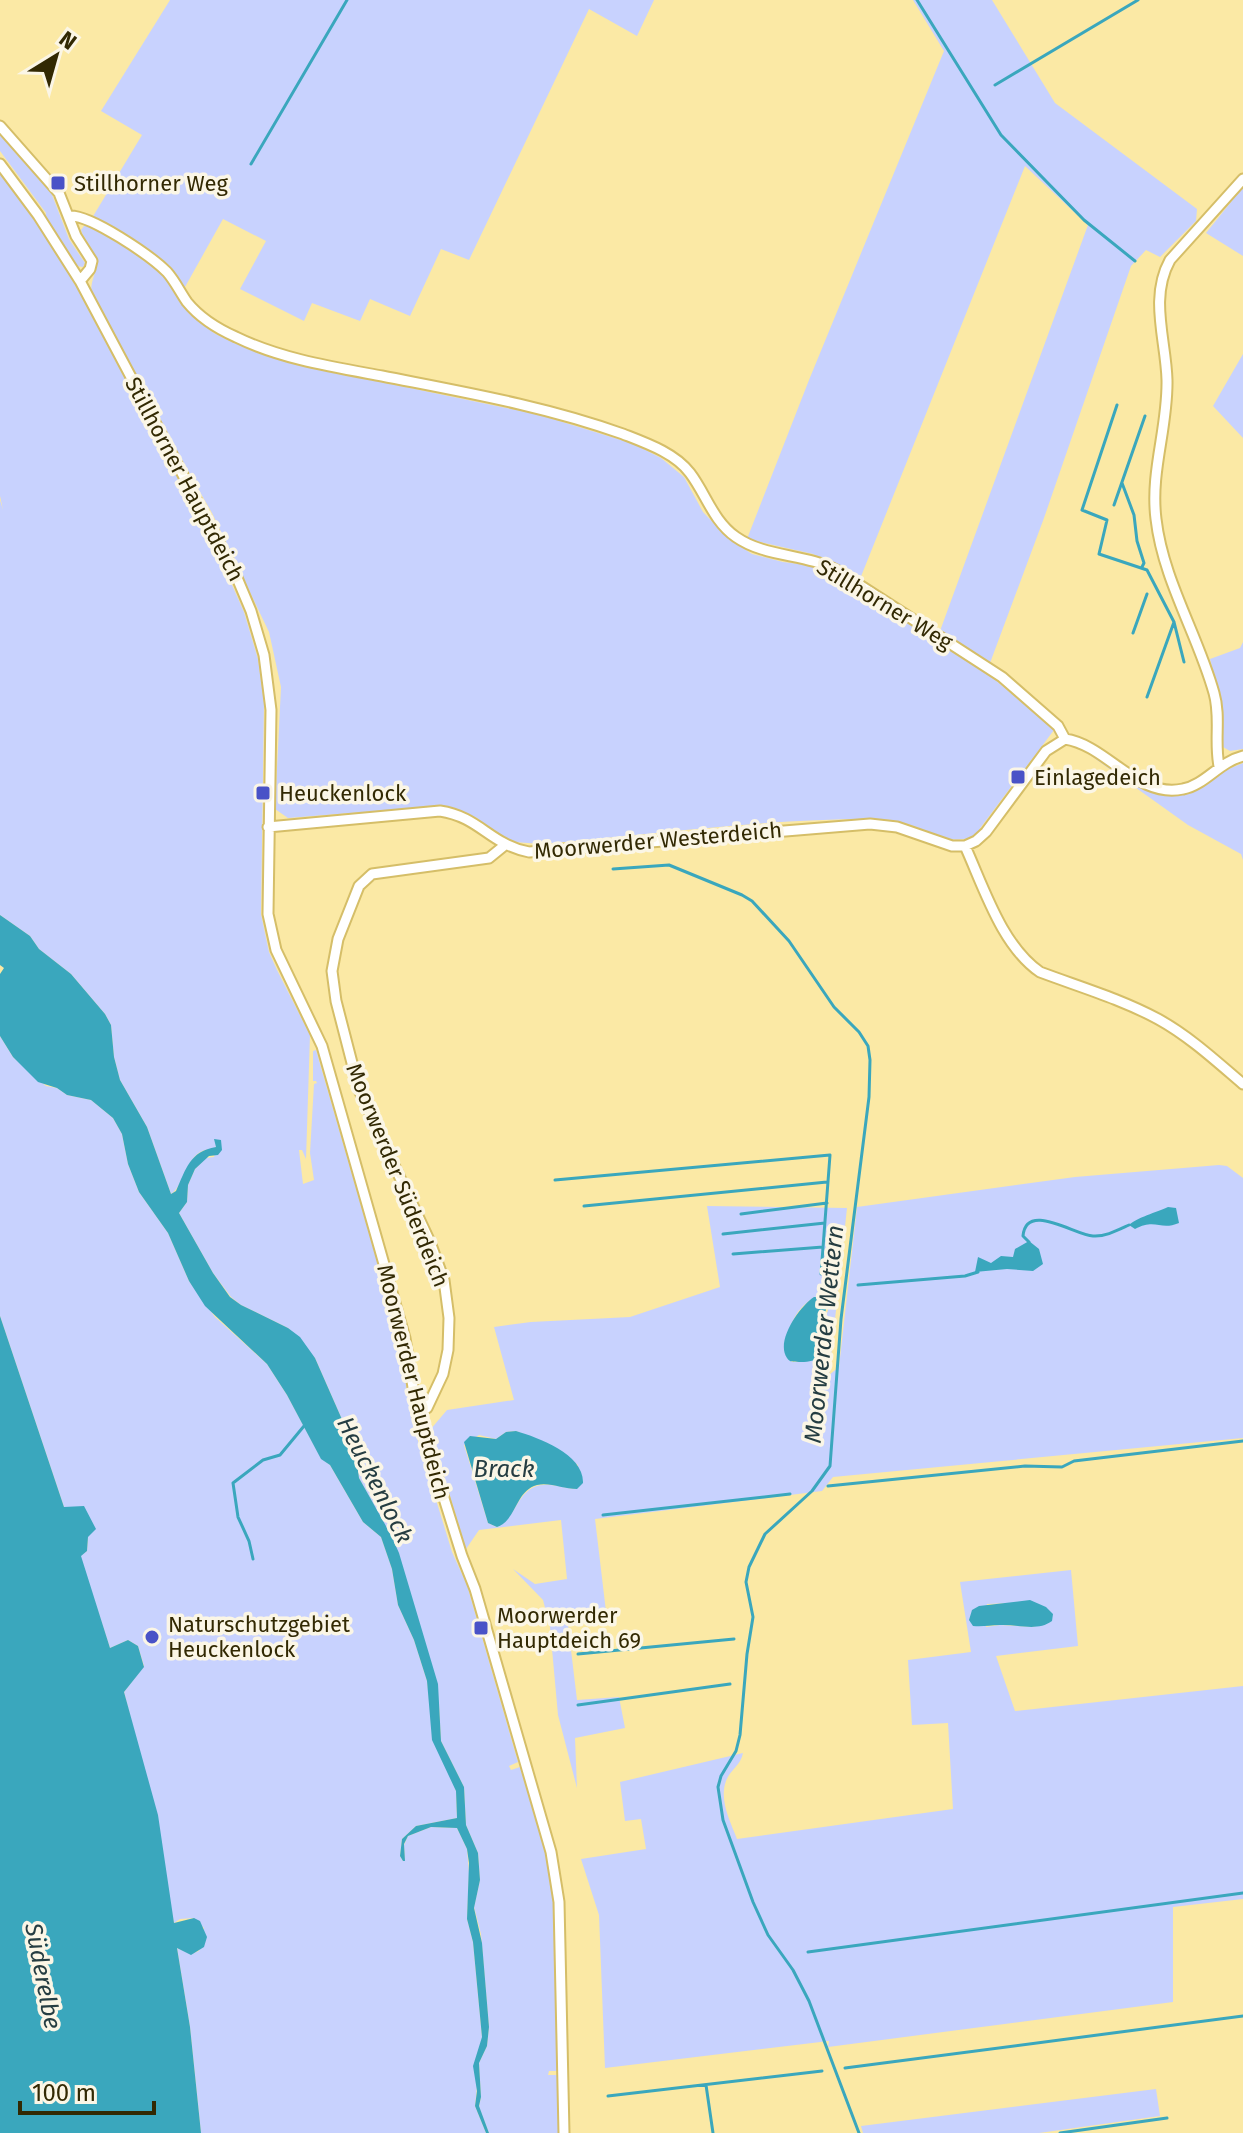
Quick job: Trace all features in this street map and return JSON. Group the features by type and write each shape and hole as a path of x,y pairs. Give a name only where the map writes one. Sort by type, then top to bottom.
{"street":[{"path":"0,126 55,186 76,236 92,264 80,281"},
{"name":"Stillhorner Hauptdeich","path":"0,164 25,196 80,281 235,573 251,611 264,655 270,691 268,827"},
{"path":"1243,179 1170,260 1163,274 1158,303 1167,388 1153,485 1156,522 1167,565 1216,697 1219,766 1243,756"},
{"name":"Stillhorner Weg","path":"69,216 86,219 155,262 197,313 223,331 253,345 310,362 541,409 621,434 667,454 689,471 711,510 731,533 752,546 821,561 838,571 1002,677 1058,726 1065,739 1087,747 1155,788 1174,791 1188,789 1219,766"},
{"path":"1065,739 1054,743 1046,751 986,832 965,846 1014,950 1040,972 1128,1004 1160,1020 1243,1084"},
{"path":"268,827 440,811 464,816 505,845"},
{"name":"Moorwerder Westerdeich","path":"359,886 367,877 377,873 489,858 505,845 529,852 543,852 870,824 897,827 952,846 965,846"},
{"name":"Moorwerder Hauptdeich","path":"268,827 268,914 276,950 322,1046 405,1338 417,1412 475,1589 551,1852 559,1902 564,2133"},
{"name":"Moorwerder Süderdeich","path":"359,886 336,947 332,971 336,1001 359,1090 430,1242 444,1280 447,1299 450,1334 446,1361 427,1408 417,1412"}],"shaded area":[{"path":"170,0 654,0 637,36 589,9 469,260 441,249 410,316 370,299 360,321 312,303 304,321 240,289 266,241 223,219 185,287 168,267 92,218 142,135 101,111"},
{"path":"913,0 992,0 1055,103 1197,209 1196,221 1160,257 1146,250 1131,266 990,663 940,631 1088,225 1025,166 860,579 813,554 747,539 944,51"},
{"path":"0,134 51,192 69,239 85,263 83,267 76,266 45,218 46,213 0,151"},
{"path":"0,168 33,213 78,290 221,560 244,612 258,659 264,703 261,914 269,952 310,1035 306,1159 299,1150 303,1184 314,1180 310,1153 314,1084 317,1083 313,1081 313,1051 316,1050 397,1330 412,1421 452,1552 467,1585 518,1762 509,1766 511,1770 520,1767 549,1864 554,1891 558,2071 549,2071 548,2075 559,2075 561,2133 489,2133 479,2107 479,2063 487,2046 489,2027 481,1934 474,1907 480,1880 478,1853 466,1825 464,1787 441,1741 439,1705 395,1544 359,1478 355,1449 315,1358 288,1328 231,1297 213,1273 179,1213 187,1202 188,1185 195,1169 206,1158 214,1157 217,1145 192,1159 171,1194 147,1127 120,1080 111,1025 105,1014 71,974 39,949 30,936 0,915 0,500 3,510 0,496"},
{"path":"1243,187 1243,256 1206,233"},
{"path":"91,225 152,265 164,276 192,316 214,333 234,343 309,367 540,415 634,444 661,458 684,477 703,512 728,538 752,554 816,566 846,581 986,672 1054,730 975,835 966,839 938,836 896,821 870,819 746,825 540,844 515,842 477,818 439,806 288,818 275,809 281,687 269,632 212,513 92,295 96,261 81,230"},
{"path":"1243,354 1243,438 1213,406"},
{"path":"1243,642 1243,749 1230,751 1223,747 1223,711 1210,659 1240,648"},
{"path":"1090,755 1151,792 1188,794 1243,763 1243,860 1241,854 1188,825"},
{"path":"0,1036 13,1057 46,1086 91,1100 113,1118 122,1134 128,1164 139,1192 168,1233 189,1281 215,1317 267,1364 321,1458 330,1465 363,1522 381,1537 392,1569 398,1605 414,1640 427,1681 432,1722 456,1791 457,1818 416,1826 402,1839 400,1856 405,1861 404,1845 408,1836 431,1827 457,1828 467,1849 467,1919 473,1942 482,2037 475,2106 486,2133 201,2133 190,2027 177,1948 191,1954 199,1951 204,1928 194,1918 180,1919 174,1923 141,1758 124,1692 144,1666 138,1646 128,1640 110,1648 80,1556 87,1551 88,1537 64,1507 0,1316"},
{"path":"1219,1165 1227,1166 1243,1178 1243,1438 833,1477 822,1491 595,1519 607,1620 568,1625 577,1700 619,1697 625,1728 575,1738 577,1788 558,1715 550,1627 543,1600 513,1569 535,1584 567,1579 561,1520 479,1530 466,1549 430,1430 447,1410 514,1400 494,1327 630,1317 720,1287 707,1206 847,1208 829,1375 839,1367 857,1207 1075,1177","holes":["817,1296 826,1297 828,1311 821,1324 825,1349 816,1358 792,1362 785,1351 791,1326 803,1306","516,1431 548,1444 578,1465 577,1489 548,1485 535,1487 523,1496 497,1527 488,1523 464,1445 479,1435 496,1439 506,1432"]},
{"path":"1071,1570 1078,1646 996,1656 1015,1711 1243,1686 1243,1899 1173,1907 1173,2002 828,2047 829,2041 605,2068 599,1915 581,1859 646,1849 641,1819 625,1821 620,1782 743,1753 724,1788 726,1810 737,1839 953,1809 948,1723 912,1725 908,1660 971,1652 960,1582","holes":["1013,1603 1035,1627 986,1627 987,1604"]},
{"path":"1156,2089 1160,2116 1039,2133 863,2133 861,2126"}],"water":[{"name":"Heuckenlock","path":"0,915 30,936 39,949 71,974 105,1014 111,1025 120,1080 147,1127 171,1194 176,1191 186,1168 195,1157 216,1147 214,1139 221,1140 222,1150 218,1155 209,1156 195,1169 188,1185 187,1202 179,1213 230,1297 288,1328 300,1337 315,1358 355,1449 359,1478 399,1553 438,1684 441,1741 464,1787 466,1825 478,1853 480,1880 474,1908 482,1943 489,2027 487,2046 479,2063 479,2106 489,2133 486,2133 475,2106 477,2091 473,2066 482,2037 473,1942 467,1919 467,1849 457,1828 431,1827 408,1836 404,1844 405,1861 400,1856 402,1839 416,1826 457,1818 456,1791 432,1740 427,1681 414,1640 398,1605 392,1569 381,1537 363,1522 330,1465 321,1459 267,1364 205,1306 189,1281 168,1233 139,1192 128,1164 122,1134 113,1118 91,1100 67,1095 38,1082 13,1057 0,1036 0,974 4,968 0,965"},
{"path":"1168,1207 1176,1208 1179,1223 1135,1229 1129,1225 1142,1218"},
{"path":"1029,1241 1039,1249 1043,1264 1033,1271 1007,1269 975,1272 978,1257 991,1263 1001,1256 1013,1257 1015,1249"},
{"path":"814,1297 826,1297 829,1301 821,1324 824,1352 808,1362 791,1361 784,1351 787,1334 796,1316"},
{"name":"Süderelbe","path":"0,1316 64,1507 84,1506 96,1529 88,1537 87,1551 81,1556 110,1648 128,1640 138,1646 144,1667 124,1692 158,1815 174,1923 194,1918 200,1921 207,1937 204,1947 191,1955 177,1948 190,2027 201,2133 0,2133"},
{"name":"Brack","path":"516,1431 548,1443 568,1456 581,1473 583,1483 577,1489 547,1484 530,1488 509,1518 497,1527 488,1523 464,1442 470,1436 496,1439 506,1432"},
{"path":"1030,1600 1046,1607 1053,1614 1052,1621 1034,1627 973,1626 969,1620 972,1610 979,1606"}],"waterway":[{"path":"251,164 347,0"},
{"path":"917,0 1001,135 1084,220 1135,261"},
{"path":"995,85 1138,0"},
{"path":"1117,405 1082,510 1107,520 1099,554 1147,570 1174,622 1184,662"},
{"path":"1114,505 1145,416"},
{"path":"1122,483 1134,515 1144,563 1142,567"},
{"path":"1133,633 1147,594"},
{"path":"1147,697 1174,622"},
{"name":"Moorwerder Wettern","path":"613,869 669,865 752,901 789,941 834,1007 859,1032 868,1046 869,1097 841,1319 830,1466 812,1491 765,1534 749,1567 746,1582 753,1617 740,1735 736,1751 718,1787 723,1820 753,1902 768,1935 793,1970 809,2001 859,2133"},
{"path":"555,1180 830,1155 821,1274"},
{"path":"584,1206 827,1182"},
{"path":"741,1214 827,1203"},
{"path":"1029,1242 1023,1236 1026,1226 1033,1221 1052,1222 1093,1236 1129,1225"},
{"path":"723,1234 825,1223"},
{"path":"733,1254 823,1247"},
{"path":"858,1285 965,1276 978,1272"},
{"path":"253,1559 238,1517 233,1483 263,1460 280,1455 304,1426"},
{"path":"828,1486 1025,1466 1062,1467 1074,1461 1243,1441"},
{"path":"603,1515 790,1494"},
{"path":"578,1654 734,1639"},
{"path":"578,1705 730,1684"},
{"path":"808,1952 1243,1893"},
{"path":"845,2068 1243,2016"},
{"path":"608,2096 822,2071"},
{"path":"706,2085 713,2133"},
{"path":"1060,2133 1167,2118"}],"place":[{"name":"Stillhorner Weg","path":"58,183"},
{"name":"Einlagedeich","path":"1018,777"},
{"name":"Heuckenlock","path":"263,793"},
{"name":"Moorwerder Hauptdeich 69","path":"481,1628"},
{"name":"Naturschutzgebiet Heuckenlock","path":"152,1637"}]}
